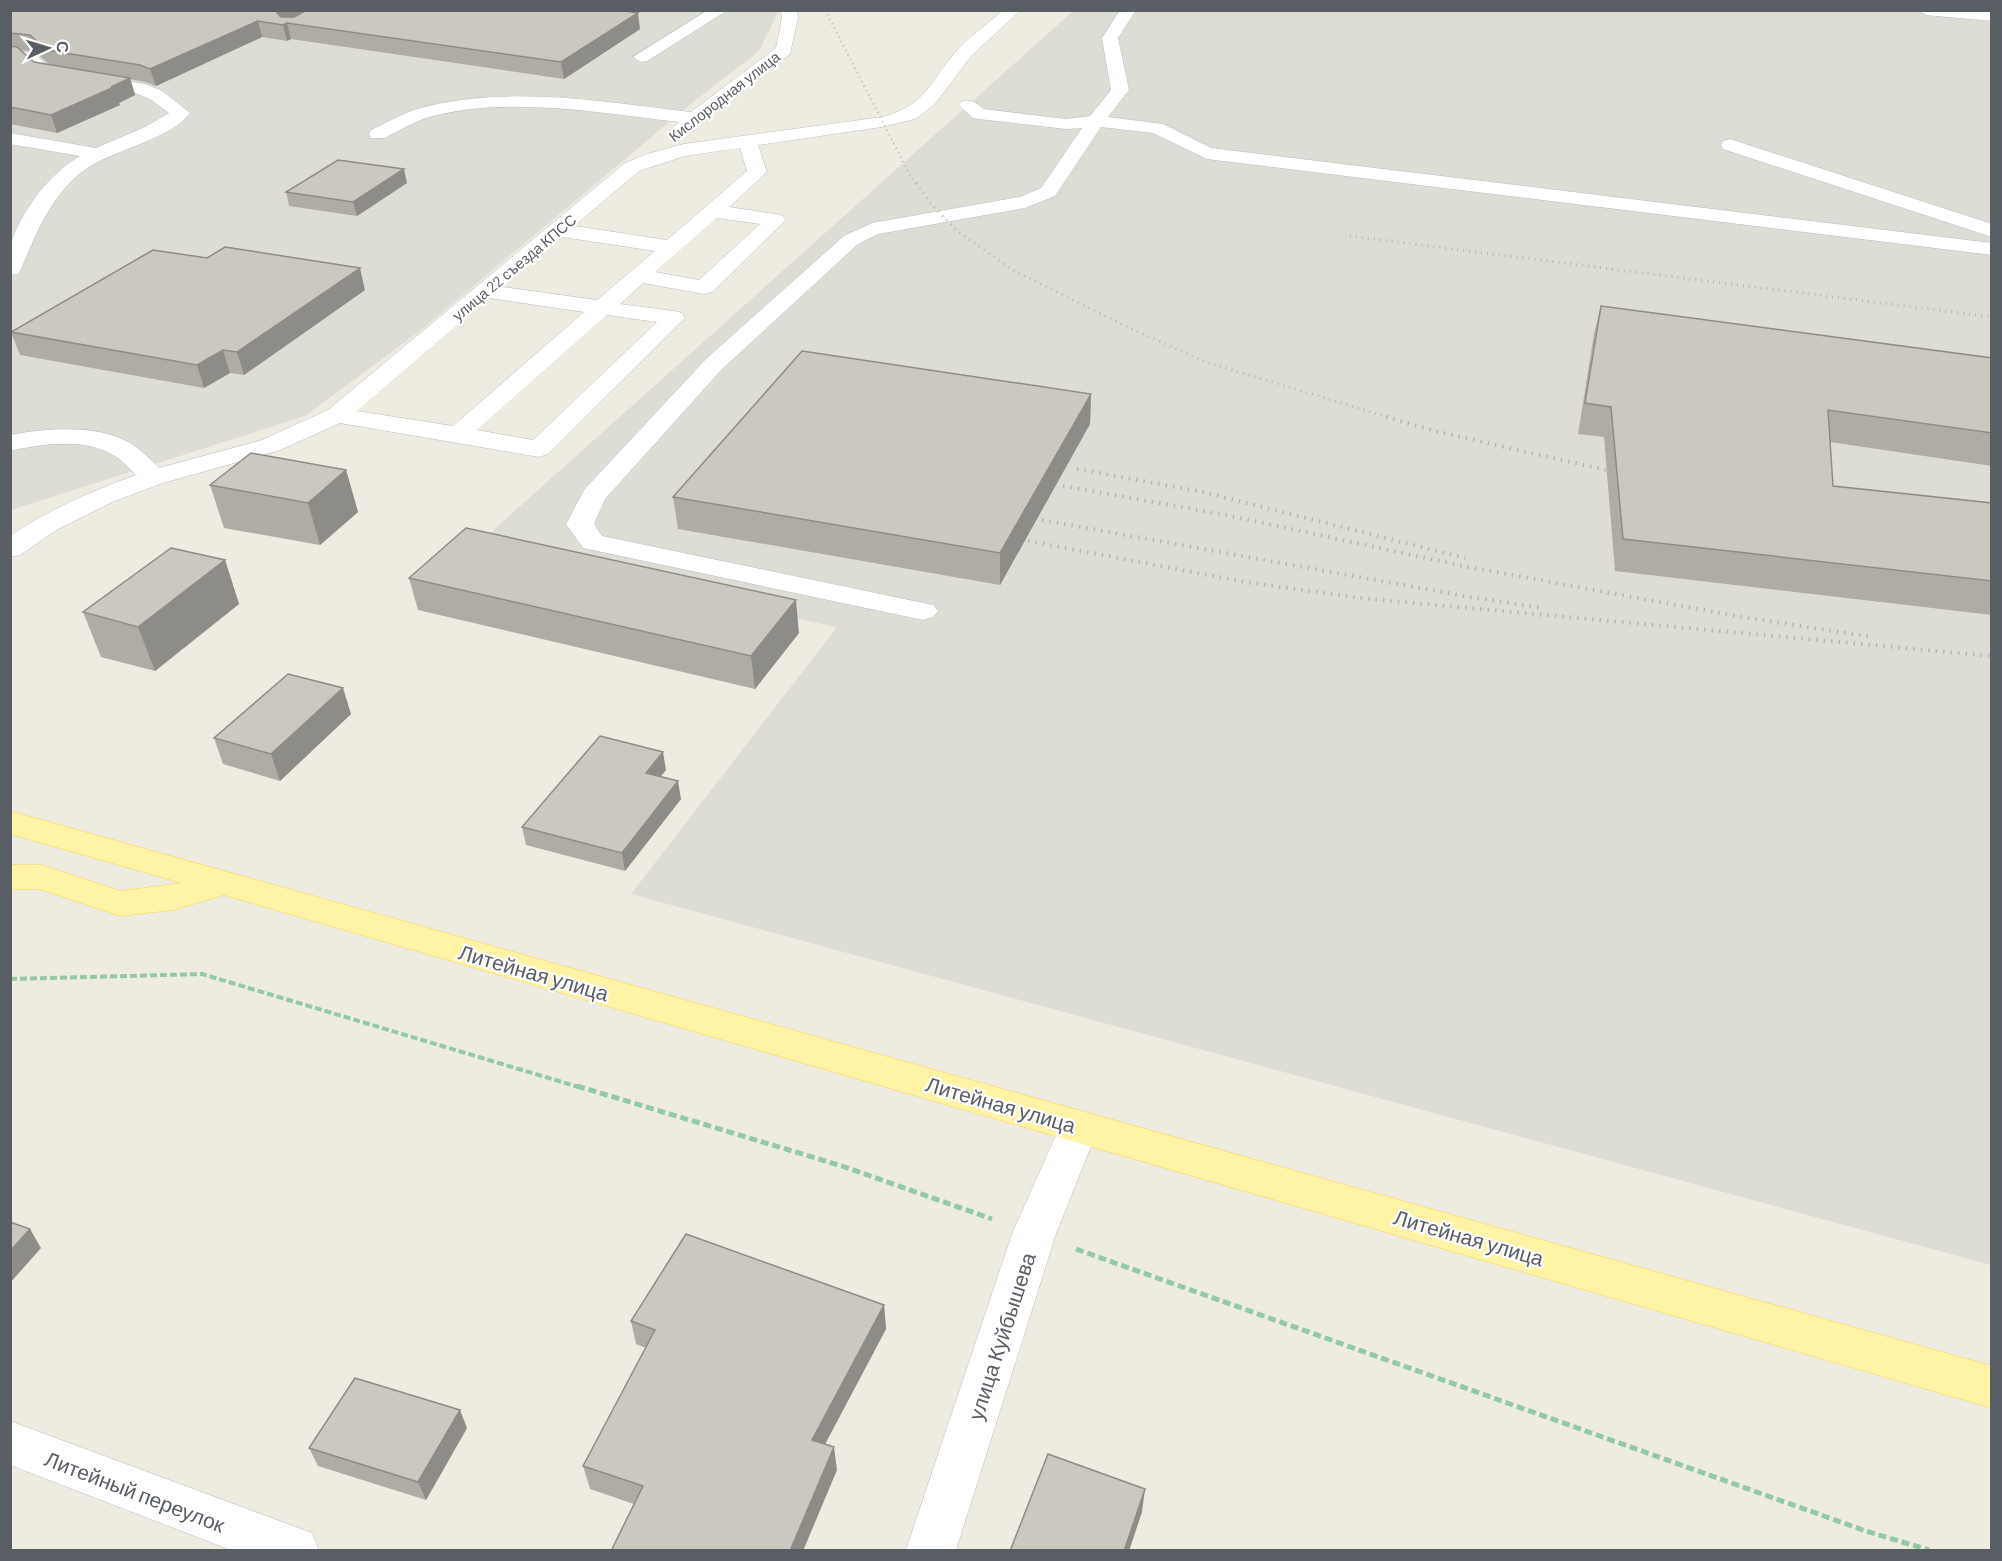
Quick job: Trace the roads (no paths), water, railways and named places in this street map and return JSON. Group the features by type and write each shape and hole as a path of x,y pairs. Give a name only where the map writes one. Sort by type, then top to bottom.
{"main road":[{"name":"Литейная улица","path":"10,822 1992,1387"},
{"path":"10,878 41,877 120,904 173,898 225,883"}],"street":[{"path":"640,57 720,10"},
{"name":"улица 22 съезда КПСС","path":"10,549 48,524 85,505 154,477 271,445 337,415 632,167 669,153 882,122 909,115 928,100 966,51 1012,10"},
{"path":"923,611 593,542 580,524 593,496 714,364 851,240 872,228 1025,202 1048,192 1120,90 1110,38 1128,10"},
{"path":"1926,10 1992,16"},
{"name":"Кислородная улица","path":"632,167 784,50 785,13"},
{"path":"10,55 29,58 46,73 139,88 156,95 181,113 164,127 99,154 81,163 72,171 36,211 10,268"},
{"path":"928,100 968,105 980,114 1066,124 1096,121 1157,128 1206,153 1992,249"},
{"path":"378,134 422,113 447,108 513,103 545,103 695,118"},
{"path":"10,138 99,154"},
{"path":"458,434 757,172 747,141"},
{"path":"1730,144 1992,231"},
{"path":"638,276 704,287 776,220 714,211"},
{"path":"558,230 672,247"},
{"path":"337,415 539,449 674,318 485,291"},
{"path":"10,443 39,436 72,437 119,448 154,477"},
{"name":"улица Куйбышева","path":"931,1551 1034,1234 1079,1126"},
{"name":"Литейный переулок","path":"10,1443 294,1551"}],"railway":[{"path":"825,10 917,185"},
{"path":"916,183 933,206 957,231 1013,270 1125,326 1206,362 1391,418"},
{"path":"1350,236 1992,317"},
{"path":"1386,417 1435,431 1623,474"},
{"path":"1077,469 1203,492 1465,558"},
{"path":"1063,486 1221,514 1463,566 1736,616 1871,637"},
{"path":"1042,520 1470,597 1544,608"},
{"path":"1028,541 1245,582 1360,598 1992,656"}]}
